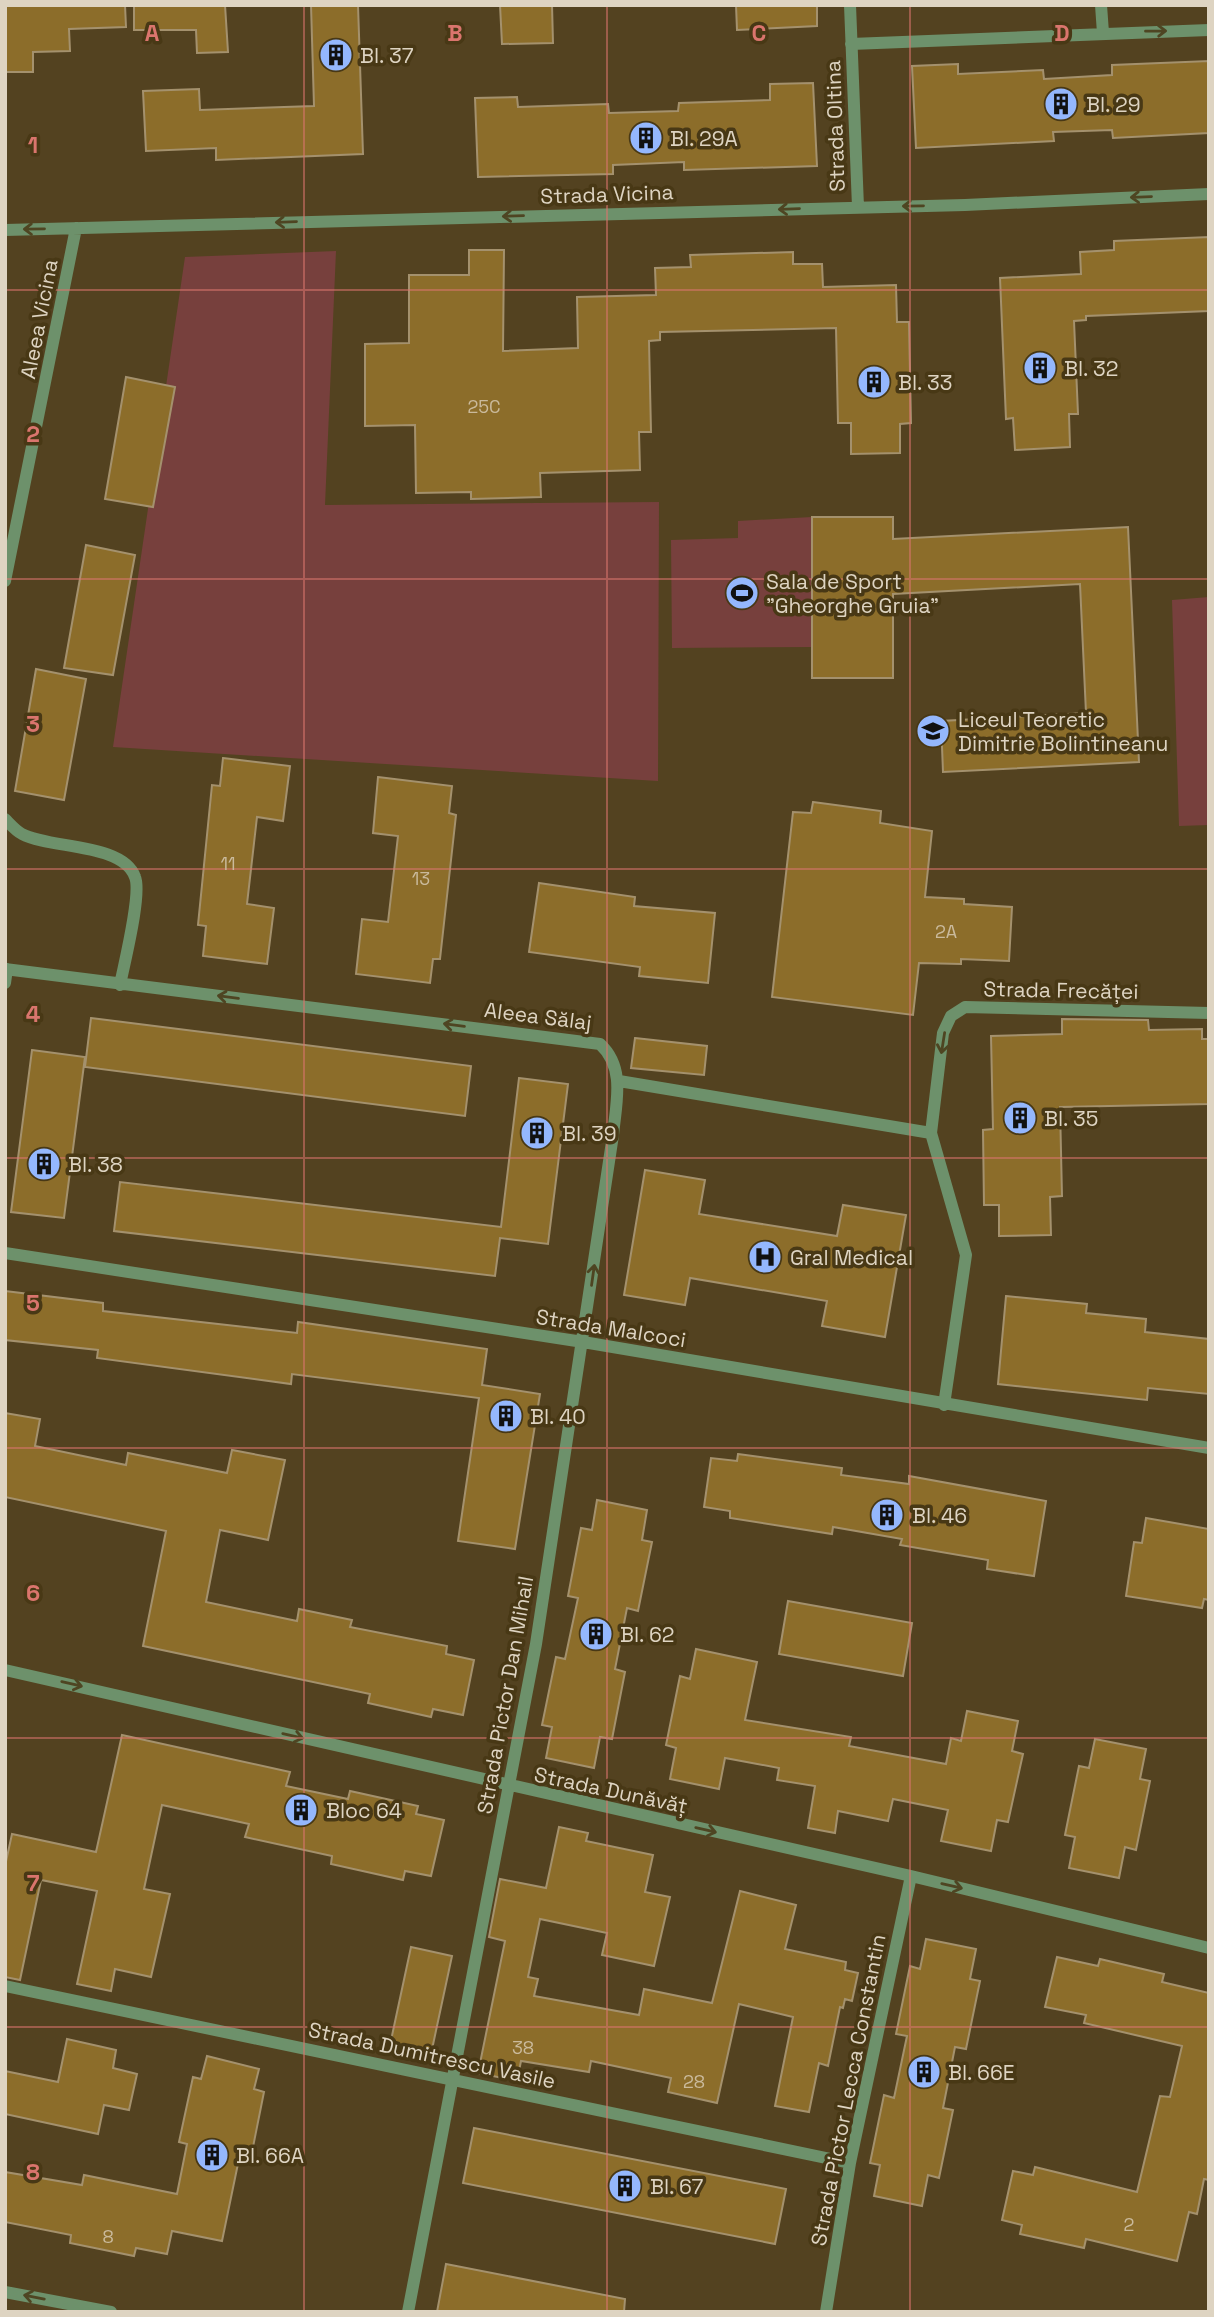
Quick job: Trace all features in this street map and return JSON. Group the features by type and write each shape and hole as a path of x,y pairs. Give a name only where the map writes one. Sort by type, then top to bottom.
{"street":[{"name":"Strada Oltina","path":"850,5 858,207"},
{"path":"1101,5 1103,33"},
{"name":"Strada Oltina","path":"852,44 1209,30"},
{"name":"Strada Vicina","path":"5,230 858,207 1209,194"},
{"name":"Aleea Vicina","path":"5,581 76,228"},
{"path":"5,819 21,834 83,850 107,852 125,863 136,877 135,901 120,985"},
{"path":"5,983 6,969"},
{"name":"Aleea Sălaj","path":"6,969 600,1044 612,1055 619,1081"},
{"name":"Strada Frecăței","path":"931,1133 943,1033 951,1016 965,1007 1209,1013"},
{"path":"619,1081 931,1133 966,1255 944,1405"},
{"name":"Strada Pictor Dan Mihail","path":"408,2312 536,1644 583,1342 619,1081"},
{"name":"Strada Malcoci","path":"5,1253 583,1342 1209,1448"},
{"name":"Strada Dunăvăț","path":"5,1670 911,1877 1209,1948"},
{"name":"Strada Pictor Lecca Constantin","path":"826,2312 850,2163 911,1877"},
{"name":"Strada Dumitrescu Vasile","path":"5,1986 850,2163"},
{"path":"5,2292 111,2312"}],"shaded area":[{"path":"336,251 325,505 659,502 658,781 113,747 185,257"},
{"name":"Sala de Sport \"Gheorghe Gruia\"","path":"812,517 813,647 672,648 671,540 738,538 738,521"},
{"path":"1209,597 1209,825 1179,826 1172,600"}],"building":[{"path":"5,5 125,5 126,27 69,29 70,51 33,52 33,72 5,72"},
{"path":"134,5 225,5 228,52 197,53 196,30 134,30"},
{"name":"Bl. 37","path":"311,5 358,5 363,154 216,160 216,148 146,151 143,91 199,89 200,110 314,106"},
{"path":"500,5 552,5 553,43 502,44"},
{"path":"736,5 817,5 817,26 737,30"},
{"name":"Bl. 29","path":"1209,61 1209,133 1113,138 1112,130 1053,132 1054,141 916,148 912,66 958,64 958,74 1043,70 1044,79 1112,75 1112,65"},
{"name":"Bl. 29A","path":"813,83 817,166 684,170 684,162 613,165 613,174 478,177 475,98 517,97 518,107 608,104 609,113 678,111 679,103 770,100 770,84"},
{"name":"Bl. 32","path":"1209,237 1209,311 1086,316 1086,320 1074,321 1078,414 1069,414 1070,447 1015,450 1013,418 1006,419 1000,278 1081,274 1080,252 1114,250 1114,241"},
{"path":"469,250 504,250 503,351 578,348 577,297 656,295 655,268 691,267 690,255 793,252 793,264 822,264 823,287 896,285 897,322 909,322 911,423 900,424 900,453 851,454 851,423 838,423 836,328 660,332 660,340 649,341 651,432 639,432 640,470 540,473 541,497 471,499 471,492 416,493 415,425 365,426 365,344 409,343 409,275 469,275"},
{"path":"126,377 175,387 153,507 105,499"},
{"path":"812,517 893,517 893,539 1128,527 1139,762 943,772 941,721 1086,713 1080,584 893,594 893,678 812,678"},
{"path":"86,545 135,555 113,675 64,668"},
{"path":"36,669 86,679 64,800 15,791"},
{"path":"223,758 290,766 283,821 257,817 247,904 274,908 267,964 203,956 206,926 198,925 212,785 220,786"},
{"path":"378,777 452,786 449,813 456,815 440,959 433,959 430,983 356,974 362,919 388,922 398,836 373,833"},
{"path":"813,802 881,811 880,823 932,831 925,897 964,899 964,904 1012,907 1009,961 961,959 961,964 919,963 913,1015 772,997 793,812 811,813"},
{"path":"539,883 635,897 634,906 715,913 708,983 639,976 640,967 529,952"},
{"name":"Bl. 38","path":"91,1018 471,1066 465,1116 85,1067"},
{"name":"Bl. 35","path":"1062,1019 1148,1020 1149,1030 1202,1029 1202,1039 1209,1039 1209,1104 1060,1107 1062,1196 1050,1197 1051,1235 999,1236 999,1205 984,1205 983,1130 993,1129 991,1036 1062,1034"},
{"path":"635,1038 707,1046 704,1075 631,1068"},
{"path":"32,1050 85,1057 64,1218 11,1212"},
{"name":"Bl. 39","path":"519,1078 568,1084 548,1244 500,1238 495,1276 114,1231 120,1182 501,1227"},
{"name":"Gral Medical","path":"645,1170 705,1180 699,1214 837,1236 843,1205 906,1215 885,1337 822,1326 827,1301 690,1278 685,1305 624,1295"},
{"name":"Bl. 40","path":"5,1291 103,1303 103,1311 297,1333 298,1322 487,1349 482,1385 540,1394 515,1549 458,1541 479,1398 292,1374 291,1384 97,1358 98,1350 5,1340"},
{"path":"1006,1296 1087,1304 1086,1313 1146,1319 1145,1332 1209,1339 1209,1394 1148,1388 1147,1400 998,1384"},
{"path":"5,1413 40,1419 35,1446 126,1465 128,1453 227,1473 232,1450 285,1460 268,1540 220,1530 206,1602 297,1621 299,1609 352,1620 350,1627 447,1646 446,1654 474,1660 463,1715 433,1709 431,1717 368,1703 370,1694 143,1646 166,1531 5,1497"},
{"name":"Bl. 46","path":"738,1454 842,1468 841,1475 909,1484 909,1476 1046,1501 1034,1576 987,1569 988,1560 900,1545 902,1539 833,1527 832,1534 730,1518 730,1511 704,1507 711,1458 737,1461"},
{"name":"Bl. 62","path":"597,1500 647,1510 642,1540 652,1542 638,1611 627,1608 615,1669 625,1672 612,1739 600,1737 594,1768 546,1758 552,1727 542,1725 556,1657 565,1659 578,1598 568,1596 581,1528 592,1530"},
{"path":"1146,1518 1209,1529 1209,1600 1204,1599 1202,1608 1126,1596 1134,1542 1142,1543"},
{"path":"788,1601 912,1623 903,1676 779,1654"},
{"path":"696,1649 757,1662 745,1720 851,1737 849,1746 946,1764 951,1738 961,1741 967,1711 1018,1721 1012,1751 1023,1754 1008,1822 997,1820 991,1851 941,1841 948,1810 893,1799 888,1821 838,1811 835,1833 808,1828 815,1786 777,1780 779,1768 725,1758 719,1789 670,1779 676,1748 666,1745 680,1676 690,1679"},
{"path":"122,1735 290,1772 286,1786 348,1799 350,1791 418,1806 416,1814 444,1820 431,1876 405,1871 403,1880 331,1864 332,1856 245,1837 249,1824 162,1805 144,1889 170,1894 151,1977 115,1969 111,1991 77,1984 97,1891 41,1880 20,1980 5,1977 5,1866 12,1834 96,1852"},
{"path":"1095,1739 1146,1749 1140,1779 1150,1781 1136,1850 1125,1847 1119,1878 1069,1868 1075,1837 1065,1835 1069,1815 1079,1766 1089,1768"},
{"path":"559,1827 588,1833 586,1841 653,1855 645,1892 670,1897 654,1966 602,1955 607,1933 540,1919 528,1977 538,1979 534,1996 639,2015 644,1989 712,2003 740,1891 796,1905 785,1949 846,1962 845,1970 858,1973 852,2001 845,1999 843,2008 840,2007 828,2066 819,2063 809,2112 775,2106 793,2017 739,2004 717,2103 668,2092 671,2078 591,2061 589,2072 521,2061 517,2081 478,2073 505,1941 489,1937 500,1879 546,1888"},
{"name":"Bl. 66E","path":"926,1939 976,1949 970,1979 980,1981 966,2049 955,2047 943,2108 953,2110 939,2178 928,2175 922,2206 874,2196 880,2165 870,2163 884,2095 894,2098 907,2036 896,2034 910,1966 920,1969"},
{"path":"411,1947 452,1956 431,2054 390,2045"},
{"path":"1057,1957 1098,1966 1100,1959 1164,1974 1162,1982 1209,1993 1209,2180 1204,2179 1197,2214 1189,2212 1177,2261 1086,2239 1084,2248 1020,2234 1022,2225 1002,2220 1013,2171 1033,2175 1035,2167 1137,2192 1160,2096 1170,2097 1182,2046 1084,2023 1086,2015 1045,2007"},
{"path":"67,2039 116,2050 113,2068 137,2074 129,2110 104,2105 98,2134 5,2114 5,2071 58,2082"},
{"name":"Bl. 66A","path":"207,2056 259,2069 254,2089 264,2092 251,2157 240,2154 222,2241 172,2231 167,2254 136,2248 134,2256 70,2243 71,2235 5,2222 5,2172 82,2185 84,2175 177,2194 187,2144 179,2142 193,2077 201,2079"},
{"name":"Bl. 67","path":"474,2128 786,2189 775,2244 463,2183"},
{"path":"446,2264 625,2299 624,2312 437,2312"}],"place":[{"name":"Bl. 37","path":"336,55"},
{"name":"Bl. 29","path":"1061,104"},
{"name":"Bl. 29A","path":"646,138"},
{"name":"Bl. 32","path":"1040,368"},
{"name":"Bl. 33","path":"874,382"},
{"name":"Sala de Sport \"Gheorghe Gruia\"","path":"742,593"},
{"name":"Liceul Teoretic Dimitrie Bolintineanu","path":"933,731"},
{"name":"Bl. 35","path":"1020,1118"},
{"name":"Bl. 39","path":"537,1133"},
{"name":"Bl. 38","path":"44,1164"},
{"name":"Gral Medical","path":"765,1257"},
{"name":"Bl. 40","path":"506,1416"},
{"name":"Bl. 46","path":"887,1515"},
{"name":"Bl. 62","path":"596,1634"},
{"name":"Bloc 64","path":"301,1810"},
{"name":"Bl. 66E","path":"924,2072"},
{"name":"Bl. 66A","path":"212,2155"},
{"name":"Bl. 67","path":"625,2186"}]}
